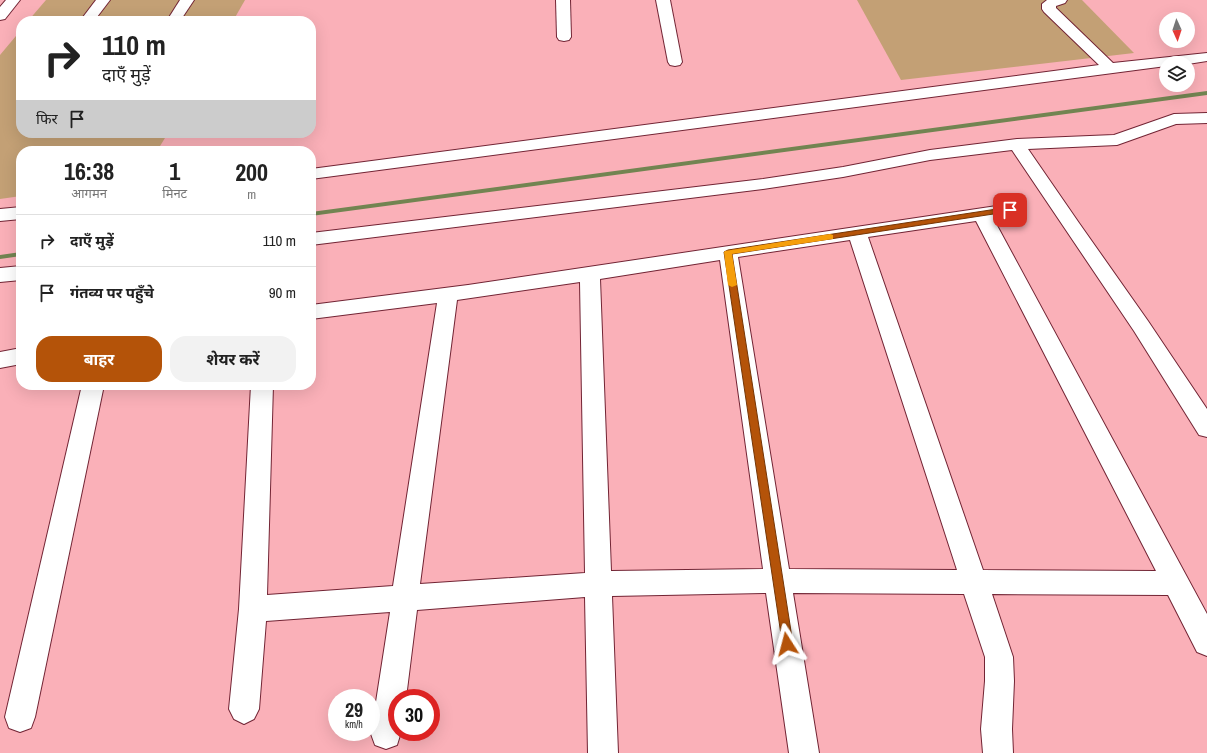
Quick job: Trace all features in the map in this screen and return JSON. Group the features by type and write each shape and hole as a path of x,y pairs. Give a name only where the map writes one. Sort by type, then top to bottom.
{"street":[{"path":"0,16 14,0"},
{"path":"91,16 103,0"},
{"path":"177,16 187,0"},
{"path":"563,0 564,37"},
{"path":"663,0 675,62"},
{"path":"1060,0 1049,4 1049,9 1110,68"},
{"path":"316,173 1110,68 1207,57"},
{"path":"316,238 763,184 843,172 930,155 1017,144 1117,140 1174,119 1207,118"},
{"path":"1017,144 1076,234 1141,326 1207,428"},
{"path":"316,311 448,294 1010,210"},
{"path":"0,215 16,213"},
{"path":"982,214 1207,642"},
{"path":"857,233 972,582 999,657 1000,689 996,726 998,753"},
{"path":"728,252 804,753"},
{"path":"0,275 16,273"},
{"path":"590,273 603,753"},
{"path":"386,734 448,294"},
{"path":"0,360 16,357"},
{"path":"20,717 92,390"},
{"path":"244,709 253,609 262,390"},
{"path":"253,609 599,584 778,582 1176,583"}],"shaded area":[{"path":"46,0 245,0 236,16 32,16"},
{"path":"857,0 1082,0 1134,53 901,80"},
{"path":"16,36 16,138 165,138 160,146 16,146 16,197 0,199 0,55"}],"waterway":[{"path":"316,213 1207,93"},
{"path":"0,257 16,255"}],"slow traffic":[{"path":"732,285 728,252 830,237"}],"route":[{"path":"787,644 728,252 1010,210"}]}
